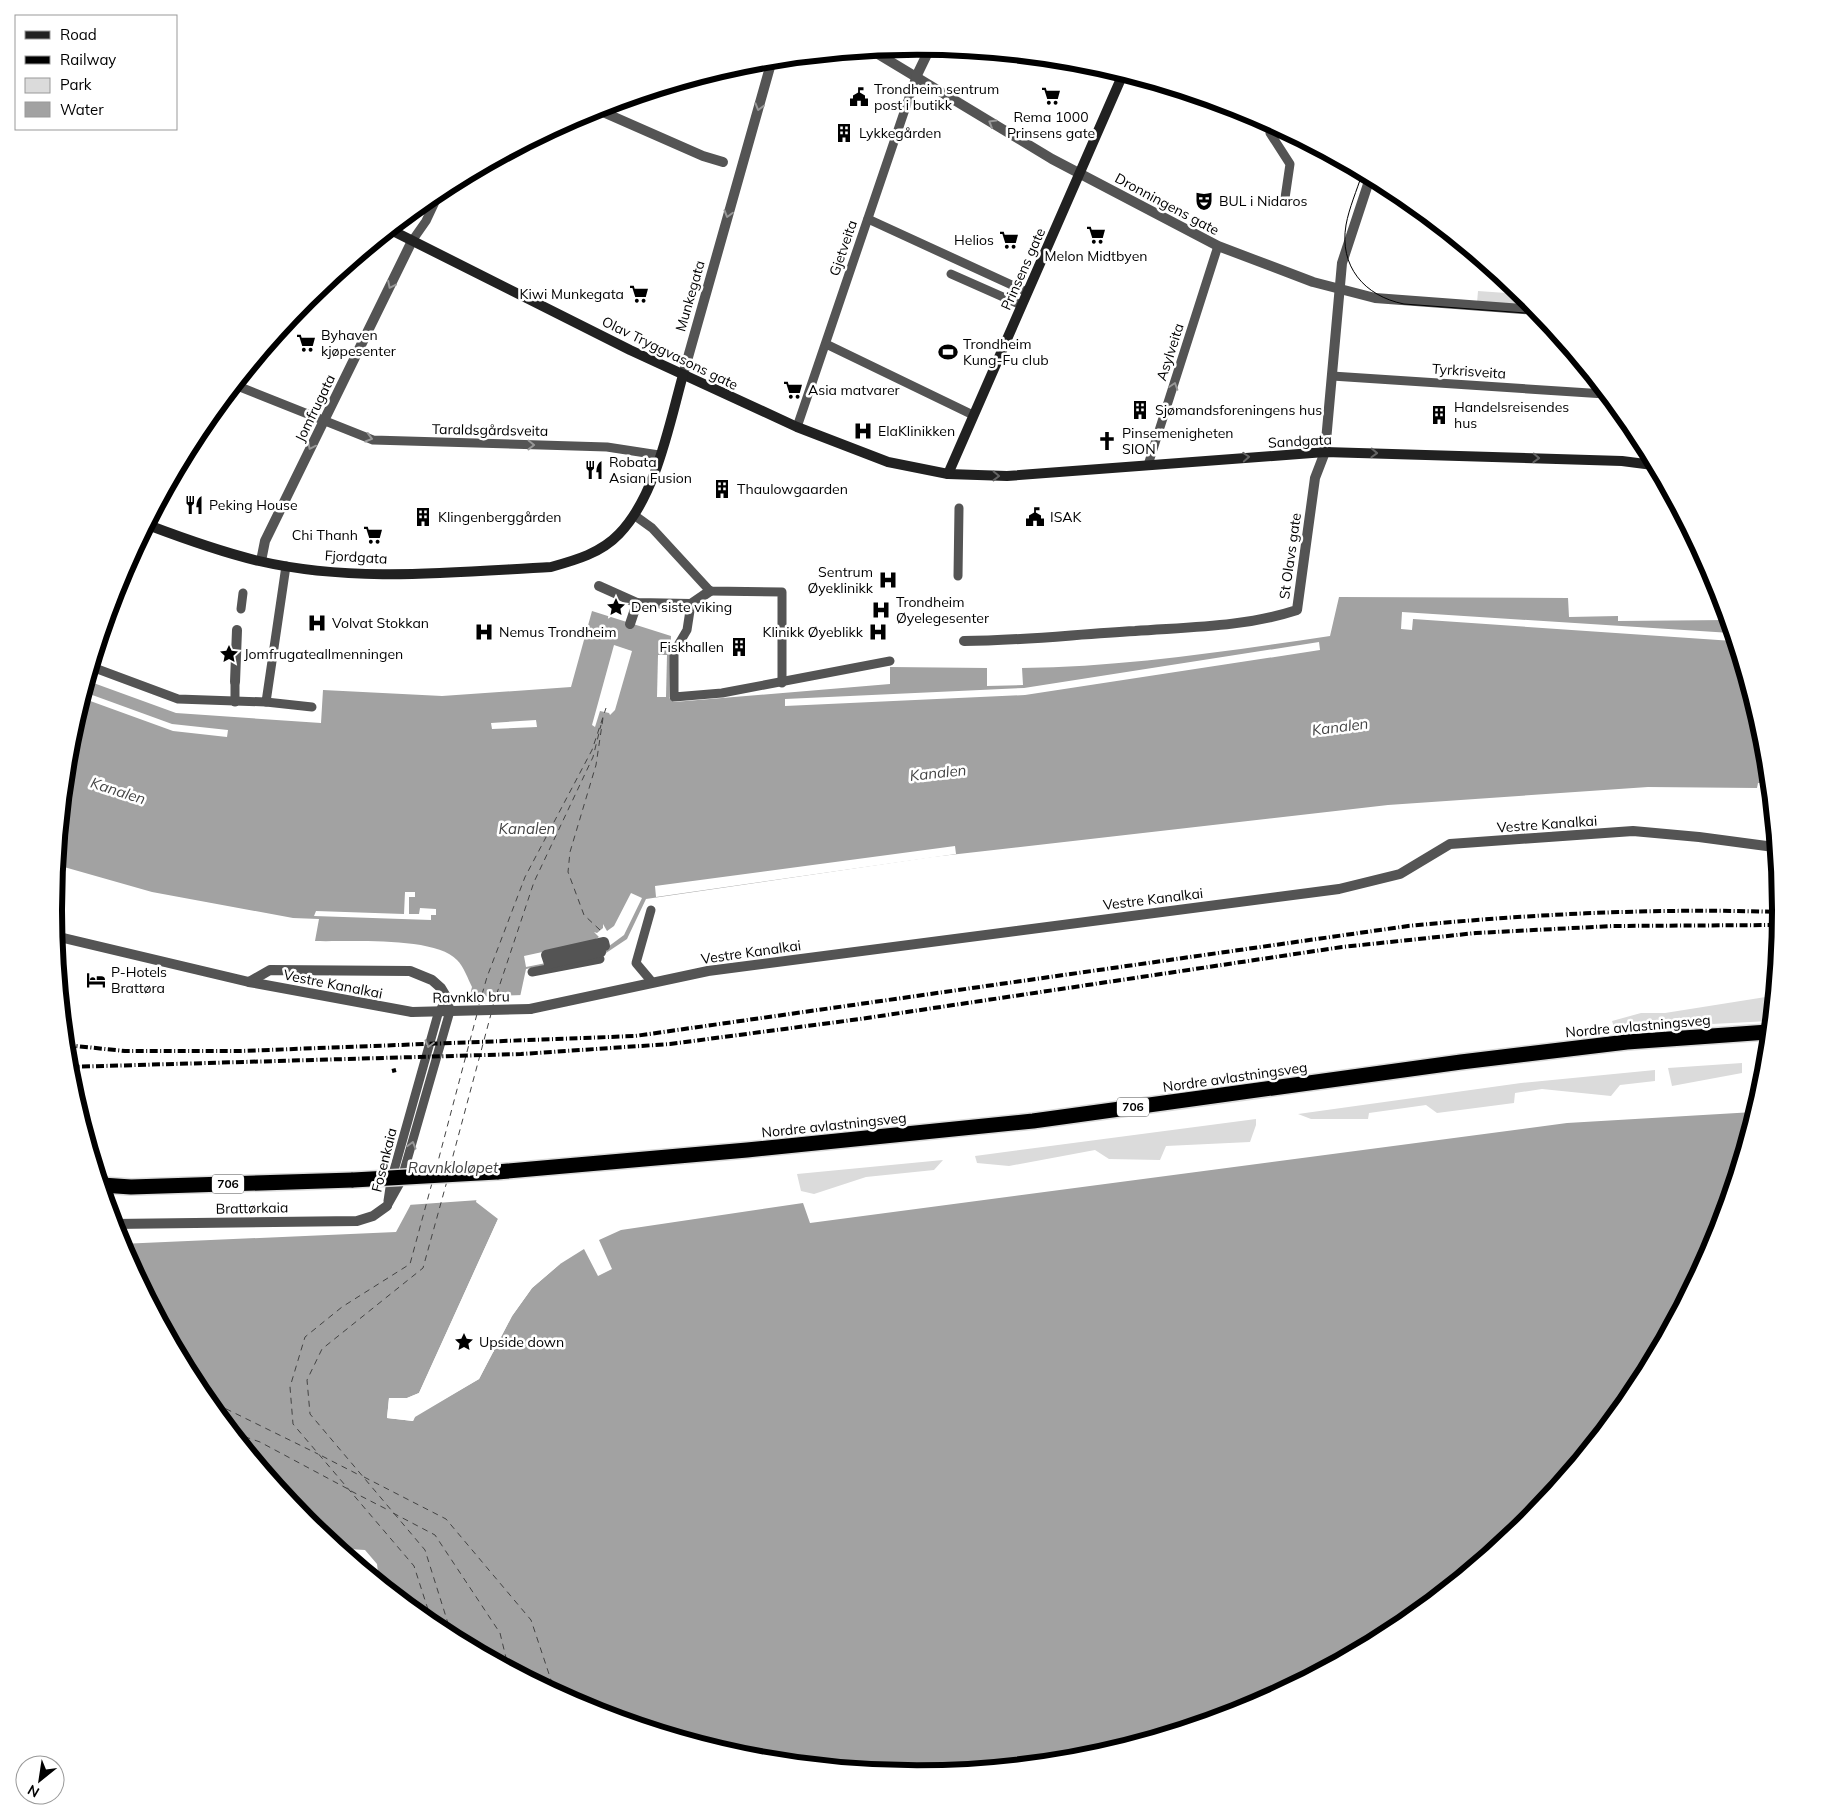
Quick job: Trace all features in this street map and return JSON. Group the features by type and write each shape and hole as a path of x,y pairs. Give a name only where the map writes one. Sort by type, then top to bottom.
{"highway":[{"name":"Nordre avlastningsveg","path":"107,1185 131,1187 353,1180 497,1172 747,1150 1033,1121 1480,1059 1627,1042 1762,1032"}],"main road":[{"name":"Prinsens gate","path":"948,474 1120,80"},
{"name":"Olav Tryggvasons gate","path":"396,232 683,375 797,427 888,462 948,474"},
{"name":"Munkegata","path":"570,562 603,547 619,534 634,515 646,492 659,455 683,375"},
{"name":"Sandgata","path":"948,474 1007,476 1325,452 1645,464"},
{"name":"Fjordgata","path":"153,527 207,548 260,561 286,566 335,571 434,574 551,567 570,562"}],"street":[{"path":"916,77 926,55"},
{"name":"Dronningens gate","path":"882,56 1052,159 1218,246 1312,282 1375,298 1525,309"},
{"name":"Munkegata","path":"683,375 770,68"},
{"path":"606,113 696,153 723,162"},
{"name":"St Olavs gate","path":"964,641 1020,641 1208,627 1276,617 1296,610 1315,478 1325,452 1342,263 1368,184"},
{"name":"Jomfrugata","path":"260,561 265,541 412,241"},
{"path":"599,586 637,603 691,604 710,590"},
{"path":"630,624 637,603"},
{"path":"235,684 237,630"},
{"name":"Vestre Kanalkai","path":"530,1009 708,971 1339,889 1400,874 1450,844 1632,831 1769,846"},
{"path":"62,938 249,982"},
{"path":"604,942 605,946 552,959 601,948 601,952 549,964 546,955 604,942"},
{"name":"Fosenkaia","path":"249,982 270,970 410,971 432,980 441,988 447,998"},
{"name":"Vestre Kanalkai","path":"249,982 412,1012"},
{"name":"Ravnklo bru","path":"412,1012 530,1009"},
{"name":"Brattørkaia","path":"122,1224 357,1221 373,1216 387,1206"}],"lane":[{"name":"Gjetveita","path":"797,427 916,77"},
{"path":"1270,132 1290,164 1285,198"},
{"name":"Jomfrugata","path":"412,241 426,221 434,204"},
{"path":"868,219 1028,292"},
{"name":"Asylveita","path":"1148,465 1218,246"},
{"path":"951,274 1021,306"},
{"path":"826,344 973,415"},
{"name":"Tyrkrisveita","path":"1332,376 1597,394"},
{"name":"Taraldsgårdsveita","path":"240,387 373,440 607,446 659,455"},
{"path":"958,576 959,508"},
{"path":"634,515 652,528 710,590 782,592 782,683"},
{"path":"266,702 286,566"},
{"path":"241,608 243,593"},
{"path":"691,604 687,630 674,652 674,696 722,693 890,661"},
{"path":"97,669 178,699 266,702 312,707"},
{"path":"235,684 235,702"},
{"path":"651,910 636,963 652,982"},
{"path":"532,972 600,958"},
{"name":"Fosenkaia","path":"387,1206 402,1181 450,1011 447,998"}],"green space":[{"path":"1478,291 1508,293 1523,307 1477,303"},
{"path":"1767,997 1764,1021 1712,1024 1709,1019 1615,1030 1612,1021 1641,1013 1665,1013"},
{"path":"1742,1063 1742,1073 1672,1086 1668,1068"},
{"path":"1655,1070 1655,1081 1620,1085 1611,1096 1542,1089 1515,1093 1514,1103 1437,1113 1426,1105 1369,1113 1368,1119 1311,1119 1298,1114 1521,1083"},
{"path":"1256,1119 1256,1125 1250,1142 1166,1146 1160,1160 1109,1159 1095,1150 1009,1166 977,1163 975,1156"},
{"path":"943,1160 934,1170 866,1177 814,1194 801,1191 797,1174"}],"water":[{"name":"Kanalen","path":"1339,597 1568,598 1569,617 1618,616 1618,621 1720,620 1742,689 1755,743 1762,783 1758,783 1757,788 1648,787 1388,805 932,857 646,899 627,939 603,955 526,969 476,1202 498,1219 419,1393 407,1398 389,1398 387,1418 413,1421 415,1417 479,1379 512,1316 532,1288 560,1264 584,1249 598,1276 612,1269 599,1240 621,1230 803,1203 810,1223 1567,1123 1746,1112 1726,1185 1706,1237 1683,1288 1657,1338 1627,1385 1595,1430 1559,1474 1521,1515 1480,1553 1392,1621 1295,1677 1244,1700 1191,1720 1138,1736 1083,1749 1028,1758 916,1765 805,1758 750,1749 695,1736 642,1720 589,1700 538,1677 441,1621 378,1573 377,1564 365,1550 349,1549 312,1515 274,1474 238,1430 206,1385 176,1337 150,1288 130,1244 396,1232 410,1206 422,1170 472,987 457,960 446,952 430,947 390,942 315,941 319,919 293,918 152,892 63,867 69,798 78,743 93,683 176,713 321,723 323,690 442,696 571,687 592,611 671,636 669,698 674,702 890,684 890,667 987,668 987,686 1023,685 1022,668 1099,665 1138,661 1330,636"}],"pier":[{"path":"1402,612 1725,633 1728,641 1413,619 1412,630 1401,629"},
{"path":"1319,642 1320,650 1025,695 785,706 785,699 1024,688"},
{"path":"614,645 632,651 615,710 610,715 600,711 595,727 592,725"},
{"path":"658,655 667,655 666,697 657,697"},
{"path":"90,694 172,724 228,730 227,737 173,731 88,700"},
{"path":"536,720 537,727 492,729 491,723"},
{"path":"955,846 956,854 656,897 655,886"},
{"path":"405,892 415,892 415,897 409,897 409,914 419,914 420,908 436,909 436,915 431,915 431,920 314,916 316,911 404,914"},
{"path":"631,893 642,898 624,935 601,952 526,967 524,956 593,941 599,937 594,932 597,933 603,928 603,924 607,931 614,926"},
{"name":"Ravnkloløpet","path":"523,995 479,1200 408,1205 420,1170 467,997"},
{"path":"498,1219 500,1221 421,1394 407,1400 391,1401 390,1416 412,1418 414,1414 477,1378 510,1315 530,1286 558,1263 560,1264 532,1288 512,1316 479,1379 415,1416 413,1421 387,1418 389,1398 407,1398 419,1393"}],"ferry route":[{"path":"479,1005 487,977 525,877 592,750 606,708"},
{"path":"600,930 584,915 568,872 570,852 596,765 603,718"},
{"path":"493,1005 534,882 593,757 601,725"},
{"path":"436,1169 477,1014"},
{"path":"450,1167 491,1014"},
{"path":"447,1181 423,1268 322,1349 307,1380 310,1414 425,1550 449,1626"},
{"path":"429,1612 414,1566 293,1424 290,1387 305,1337 342,1307 410,1264 432,1183"},
{"path":"221,1407 318,1454"},
{"path":"243,1436 260,1442 348,1489"},
{"path":"322,1456 361,1476"},
{"path":"364,1477 446,1519 531,1620 552,1683"},
{"path":"351,1491 390,1511"},
{"path":"393,1513 435,1535 500,1633 506,1660"}],"tram line":[{"path":"1360,180 1347,219 1345,240 1346,254 1351,266 1357,277 1366,286 1377,294 1404,304 1529,313"}],"railway":[{"path":"73,1046 125,1051 241,1051 635,1036 1408,926 1594,913 1772,912"},
{"path":"76,1067 521,1054 670,1044 860,1019 1342,947 1476,933 1613,926 1771,925"},
{"path":"392,1071 396,1070"}],"place":[{"name":"Rema 1000 Prinsens gate","path":"1051,96"},
{"name":"Trondheim sentrum post i butikk","path":"859,97"},
{"name":"Lykkegården","path":"844,133"},
{"name":"BUL i Nidaros","path":"1204,201"},
{"name":"Melon Midtbyen","path":"1096,235"},
{"name":"Helios","path":"1009,240"},
{"name":"Kiwi Munkegata","path":"639,294"},
{"name":"Byhaven kjøpesenter","path":"306,343"},
{"name":"Trondheim Kung-Fu club","path":"948,352"},
{"name":"Asia matvarer","path":"793,390"},
{"name":"Sjømandsforeningens hus","path":"1140,410"},
{"name":"Handelsreisendes hus","path":"1439,415"},
{"name":"ElaKlinikken","path":"863,431"},
{"name":"Pinsemenigheten SION","path":"1107,441"},
{"name":"Robata Asian Fusion","path":"594,470"},
{"name":"Thaulowgaarden","path":"722,489"},
{"name":"Peking House","path":"194,505"},
{"name":"Klingenberggården","path":"423,517"},
{"name":"ISAK","path":"1035,517"},
{"name":"Chi Thanh","path":"373,535"},
{"name":"Sentrum Øyeklinikk","path":"888,580"},
{"name":"Den siste viking","path":"616,607"},
{"name":"Trondheim Øyelegesenter","path":"881,610"},
{"name":"Volvat Stokkan","path":"317,623"},
{"name":"Nemus Trondheim","path":"484,632"},
{"name":"Klinikk Øyeblikk","path":"878,632"},
{"name":"Fiskhallen","path":"739,647"},
{"name":"Jomfrugateallmenningen","path":"229,654"},
{"name":"P-Hotels Brattøra","path":"96,980"},
{"name":"Upside down","path":"464,1342"}]}
